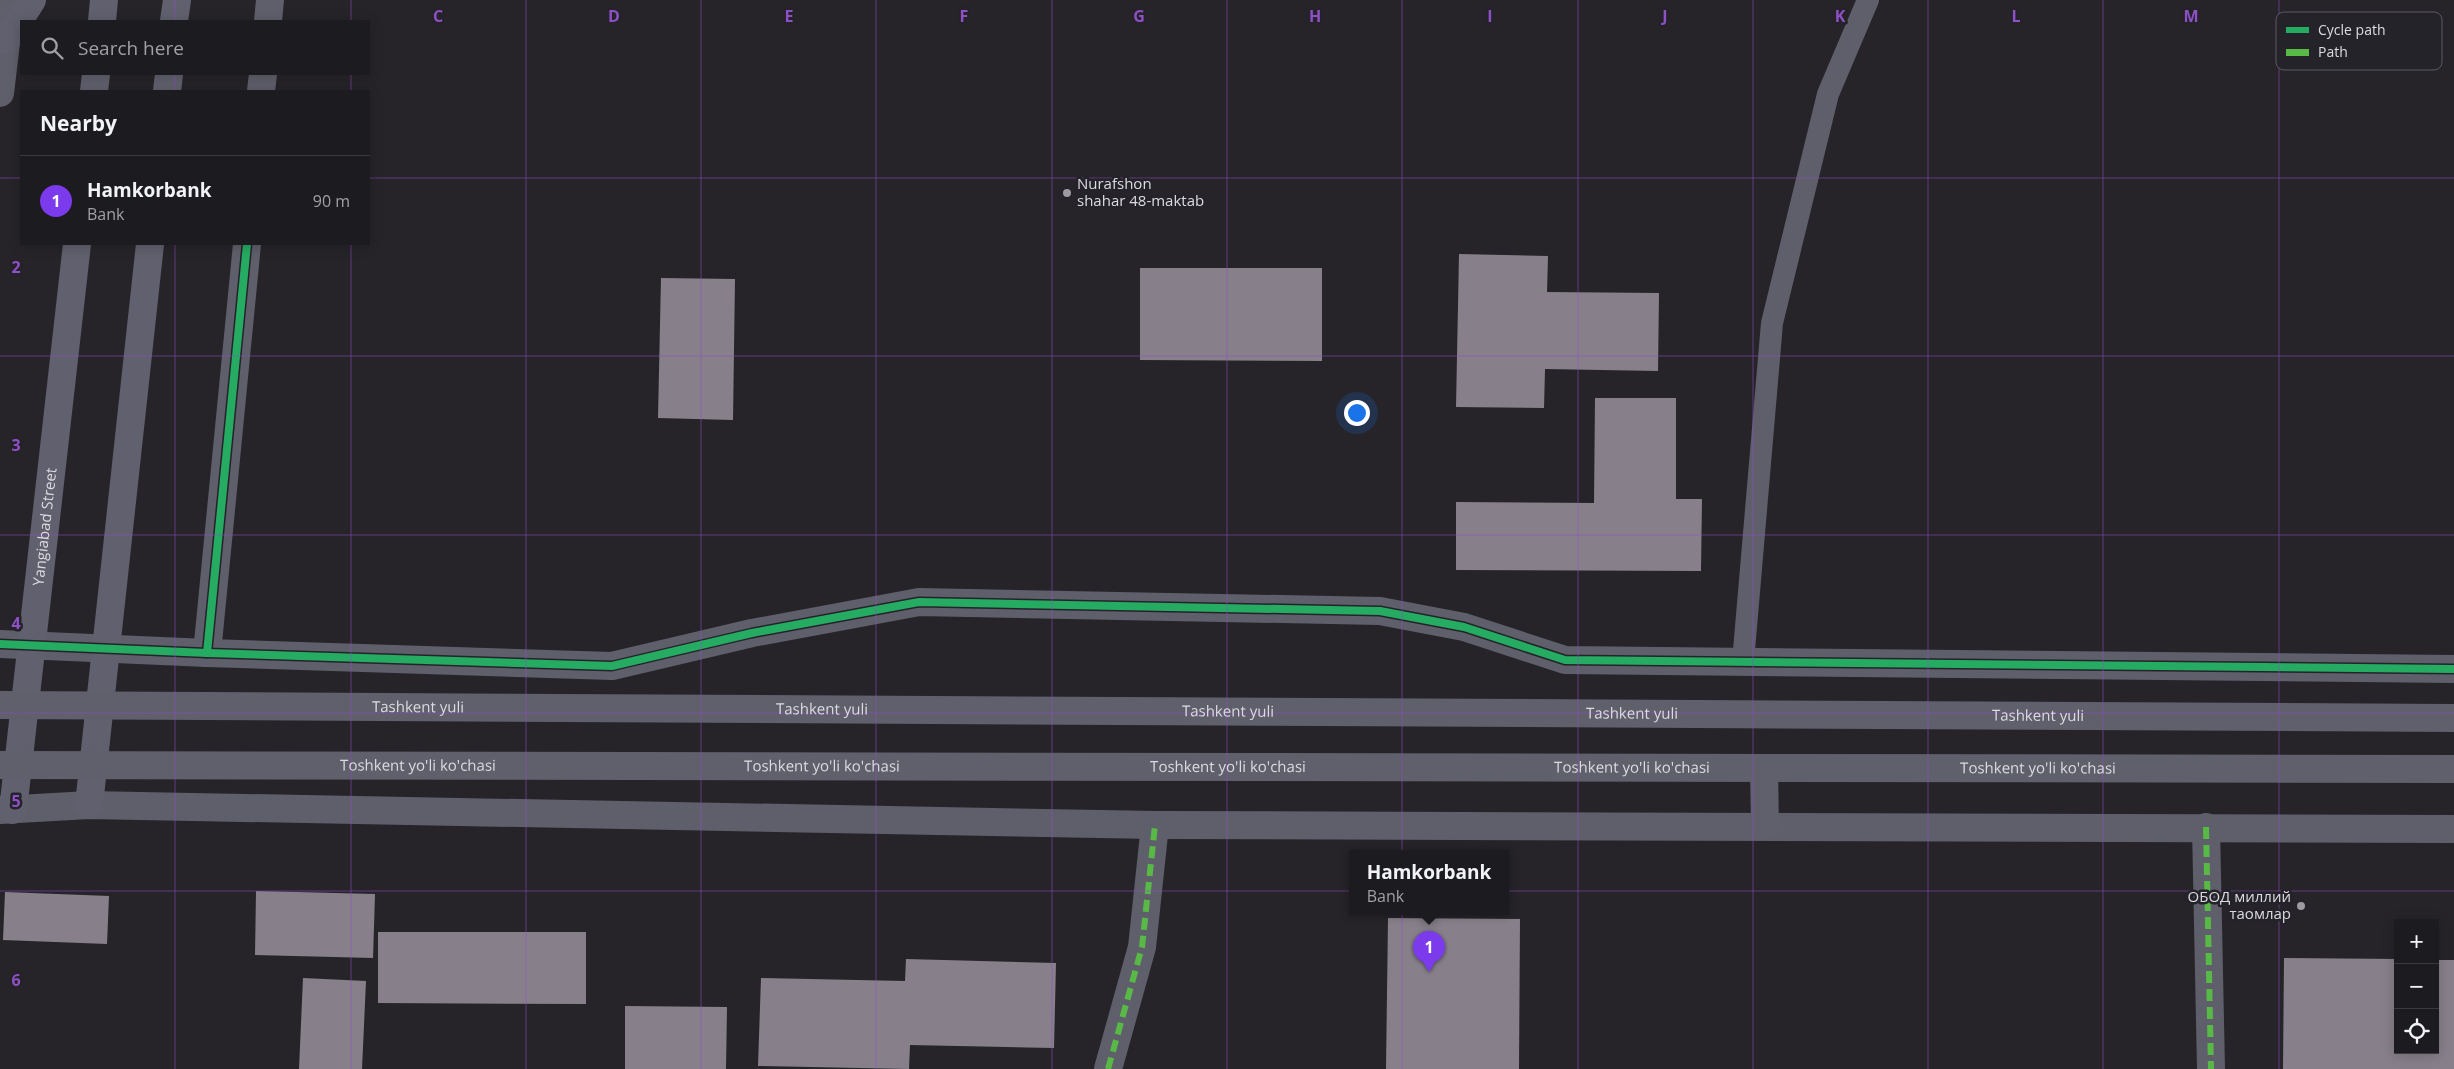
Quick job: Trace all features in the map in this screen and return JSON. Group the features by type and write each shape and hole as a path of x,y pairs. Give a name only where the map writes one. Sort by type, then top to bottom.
{"main road":[{"path":"6,41 32,0"},
{"path":"102,20 104,0"},
{"path":"174,20 177,0"},
{"path":"94,90 96,75"},
{"path":"167,90 169,75"},
{"name":"Yangiabad Street","path":"6,810 12,705 31,645 77,245"},
{"path":"89,805 150,245"},
{"name":"Tashkent yuli","path":"12,705 2454,718"},
{"name":"Toshkent yo'li ko'chasi","path":"9,765 2454,769"},
{"path":"1764,769 1765,826"}],"street":[{"path":"0,93 11,0"},
{"path":"268,20 270,0"},
{"path":"261,90 263,75"},
{"path":"207,653 246,245"},
{"path":"0,644 207,653 612,666 752,633 919,602 1380,610 1464,627 1565,660 2454,669"},
{"path":"6,810 89,805 1155,825 2454,829"},
{"path":"1108,1069 1142,947 1155,825"},
{"path":"2206,827 2211,1069"}],"lane":[{"path":"1743,662 1772,323 1828,94 1868,0"}],"building":[{"path":"1459,254 1548,256 1547,292 1659,293 1658,371 1545,369 1544,408 1456,407"},
{"path":"1140,268 1322,268 1322,361 1140,360"},
{"path":"661,278 735,279 733,420 658,418"},
{"path":"1595,398 1676,398 1676,499 1702,499 1701,571 1456,570 1456,502 1594,503"},
{"path":"256,891 375,894 373,958 255,955"},
{"path":"5,892 109,896 107,944 3,940"},
{"path":"1388,918 1520,919 1519,1069 1386,1069"},
{"path":"378,932 586,932 586,1004 378,1003"},
{"path":"2284,958 2394,959 2394,1054 2439,1054 2439,960 2454,960 2454,1069 2283,1069"},
{"path":"906,959 1056,963 1054,1048 910,1045 909,1069 758,1066 761,978 905,981"},
{"path":"303,978 366,981 362,1069 299,1069"},
{"path":"625,1006 727,1007 726,1069 625,1069"}],"marked path":[{"path":"1108,1069 1142,947 1155,825"},
{"path":"2206,827 2211,1069"}],"cycle path":[{"path":"207,653 247,245"},
{"path":"0,644 207,653 612,666 752,633 919,602 1380,611 1464,627 1565,660 2454,669"}],"place":[{"name":"Nurafshon shahar 48-maktab","path":"1067,193"},
{"name":"ОБОД миллий таомлар","path":"2301,906"},
{"name":"Hamkorbank","path":"1429,972"}]}
